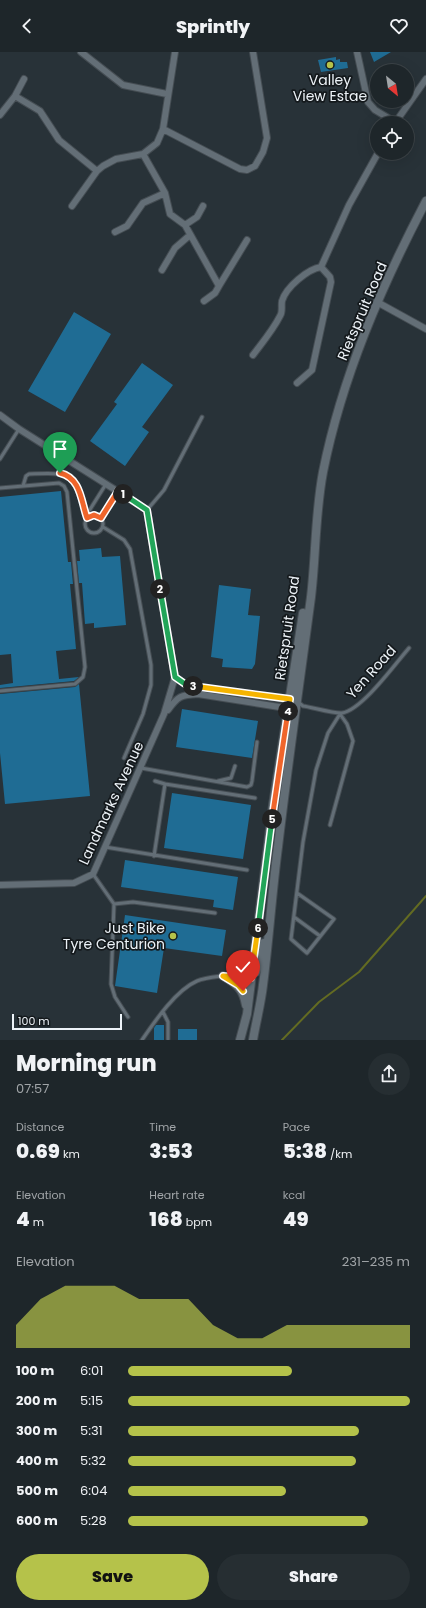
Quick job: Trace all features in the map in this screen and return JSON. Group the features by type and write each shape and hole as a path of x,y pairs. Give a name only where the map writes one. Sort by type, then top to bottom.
{"street":[{"path":"81,52 123,84 167,94"},
{"path":"72,206 97,171 116,159 143,154 156,143 163,129 167,94 175,52"},
{"path":"163,129 240,169 247,170 255,166 263,152 267,138 253,52"},
{"path":"357,52 368,102 374,110 384,116"},
{"path":"400,116 426,78"},
{"path":"0,115 15,96 24,79"},
{"path":"15,96 40,111 59,140 97,171"},
{"path":"143,154 165,193 170,214 185,225 219,286"},
{"path":"321,268 349,205 374,160"},
{"path":"115,232 127,226 143,203 165,193"},
{"name":"Rietspruit Road","path":"252,1040 263,986 295,705 311,546 317,529 316,512 335,424 352,366 377,302 426,202"},
{"path":"185,225 195,219 203,206"},
{"path":"162,270 175,248 190,235"},
{"path":"204,300 214,293 247,240"},
{"path":"253,355 280,317 282,302 290,289 299,278 311,270 321,268"},
{"path":"298,383 312,370 331,282 330,277 321,268"},
{"path":"377,302 426,329"},
{"path":"0,415 19,430 147,510 175,677"},
{"name":"Yen Road","path":"175,677 185,684 196,687 295,705"},
{"name":"Landmarks Avenue","path":"0,885 74,883 93,874 164,714 175,677"},
{"name":"Yen Road","path":"164,714 174,701 183,694 198,694 295,705"},
{"name":"Rietspruit Road","path":"240,1040 247,1014 274,805 295,705"},
{"path":"251,978 256,973 261,948 268,938"},
{"path":"223,976 238,985 243,991 247,1014"}],"lane":[{"path":"147,510 164,490 202,417"},
{"path":"0,459 19,430"},
{"path":"23,486 26,476 29,474 60,473 70,476 78,488 88,517"},
{"path":"0,488 59,483 64,486 66,492 84,672 83,677 75,684 0,691"},
{"path":"103,527 97,533 91,532 85,526 89,511 106,484"},
{"path":"118,491 101,518 103,527 124,540 130,549 151,665 151,685 143,714 124,758"},
{"path":"88,517 94,515 101,518"},
{"name":"Yen Road","path":"295,705 340,714 351,711 409,648"},
{"path":"297,893 334,919 307,952 291,939 303,842 316,770 328,733 340,714 347,724 353,741 330,825"},
{"path":"140,768 247,787 251,785 257,742"},
{"path":"216,781 231,778 235,766"},
{"path":"155,781 165,784 255,798"},
{"path":"154,856 165,784"},
{"path":"105,847 247,870"},
{"path":"93,874 114,904 111,984 115,997 128,1017"},
{"path":"114,904 133,902 215,913"},
{"path":"294,917 320,936"},
{"path":"142,1040 163,1012 186,987 198,980 223,976 251,978"},
{"path":"163,1012 168,1022 168,1039"}],"building":[{"path":"370,52 391,52 374,62"},
{"name":"Valley View Estae","path":"336,57 336,60 340,59 340,62 347,62 348,68 321,72 318,60"},
{"path":"74,312 111,334 65,412 28,391"},
{"path":"142,363 173,385 142,427 149,432 125,466 90,441 117,404 114,402"},
{"path":"61,491 68,562 71,562 73,584 70,584 76,649 56,651 59,679 79,677 74,681 0,688 0,685 13,683 11,654 0,655 0,497"},
{"path":"101,548 102,557 120,556 126,625 94,628 94,623 85,624 82,583 79,583 77,561 80,561 79,550"},
{"path":"219,585 251,589 248,615 260,616 255,664 252,669 222,667 223,659 211,657"},
{"path":"79,684 90,796 5,804 0,753 0,694 75,687"},
{"path":"182,709 258,721 252,758 176,747"},
{"path":"172,793 251,805 243,859 164,848"},
{"path":"125,860 238,877 233,910 213,907 214,900 121,887"},
{"path":"125,915 226,930 222,956 164,948 157,993 115,986"},
{"path":"156,1025 164,1025 164,1040 154,1040 154,1028"},
{"path":"178,1029 197,1029 197,1040 178,1040"}],"waterway":[{"path":"282,1040 319,1002 359,972 426,896"}],"place":[{"name":"Valley View Estae","path":"330,65"},
{"name":"Just Bike Tyre Centurion","path":"173,936"}],"route":[{"path":"60,473 70,476 76,483 87,518 91,515 96,515 101,518 118,491 147,510 175,677 185,684 196,687 290,699 251,978 223,976 233,981 243,991"}]}
